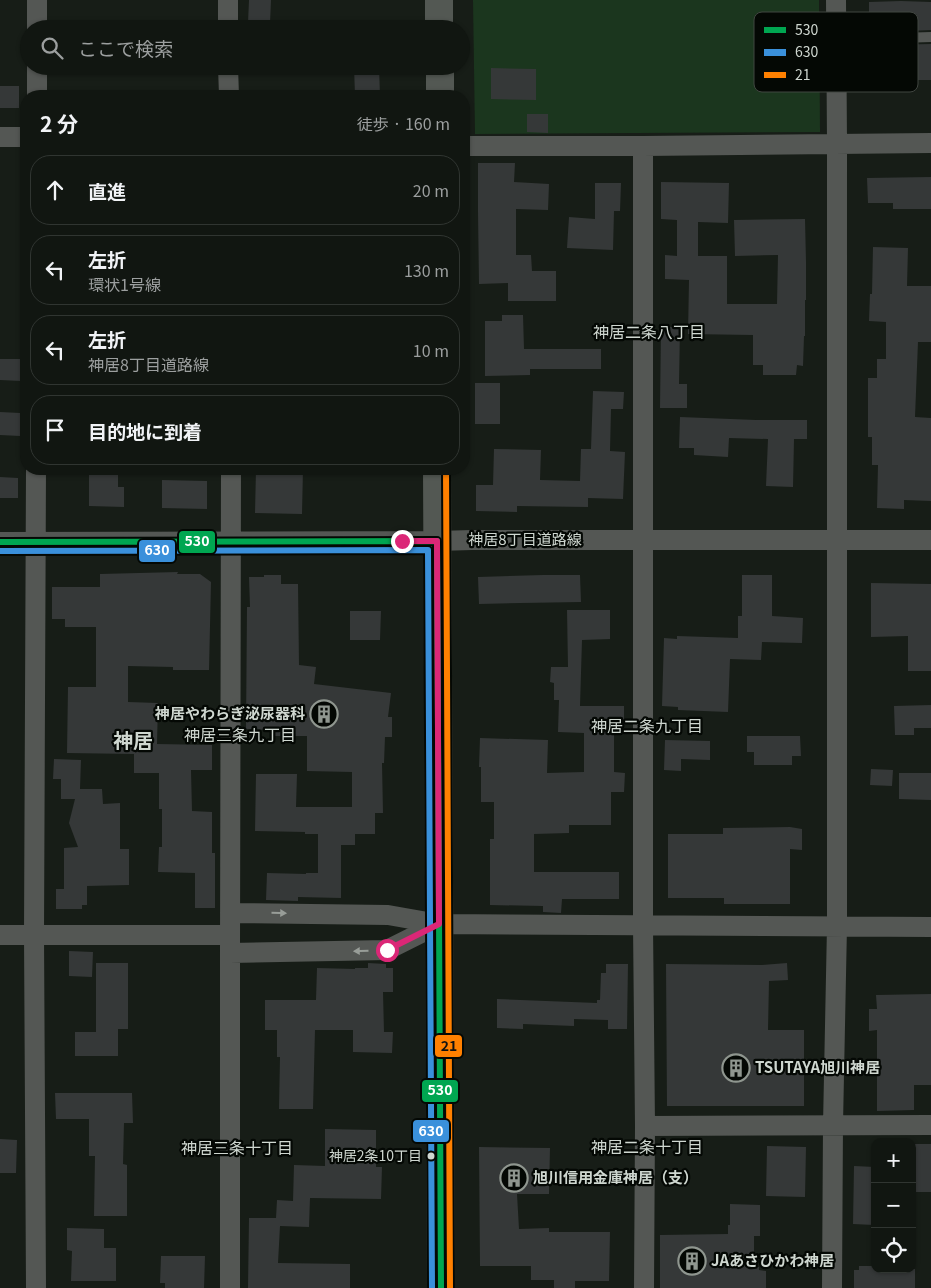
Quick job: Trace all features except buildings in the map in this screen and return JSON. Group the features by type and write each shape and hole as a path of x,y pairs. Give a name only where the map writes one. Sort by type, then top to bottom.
{"main road":[{"path":"439,0 439,20"},
{"path":"440,75 440,90"},
{"path":"437,475 441,1288"}],"street":[{"path":"36,0 37,20"},
{"path":"228,0 228,20"},
{"path":"37,75 37,90"},
{"path":"228,75 228,90"},
{"path":"832,1288 837,926 837,92"},
{"path":"0,137 20,137"},
{"path":"470,146 931,143"},
{"path":"643,146 644,1288"},
{"path":"36,475 34,935 36,1288"},
{"path":"230,1288 231,475"},
{"name":"神居8丁目道路線","path":"0,542 931,540"},
{"path":"230,914 388,915 439,924 931,927"},
{"path":"0,935 230,944 242,953 387,950 439,924"},
{"path":"645,1126 931,1125"}],"lane":[{"path":"918,38 931,38"}],"green space":[{"path":"473,0 819,0 819,12 754,12 754,92 820,92 820,132 475,134"}],"transit line":[{"name":"21","path":"446,475 450,1288"},
{"name":"530","path":"0,542 437,541 441,1288"},
{"name":"630","path":"0,551 428,550 432,1288"}],"place":[{"name":"神居やわらぎ泌尿器科","path":"324,714"},
{"name":"TSUTAYA旭川神居","path":"736,1068"},
{"name":"神居2条10丁目","path":"431,1156"},
{"name":"旭川信用金庫神居（支）","path":"514,1178"},
{"name":"JAあさひかわ神居","path":"692,1261"}],"district":[{"name":"神居二条八丁目","path":"649,332"},
{"name":"神居二条九丁目","path":"647,726"},
{"name":"神居三条九丁目","path":"240,735"},
{"name":"神居","path":"133,741"},
{"name":"神居二条十丁目","path":"647,1147"},
{"name":"神居三条十丁目","path":"237,1148"}],"route":[{"path":"387,950 439,924 437,541 402,541"}]}
